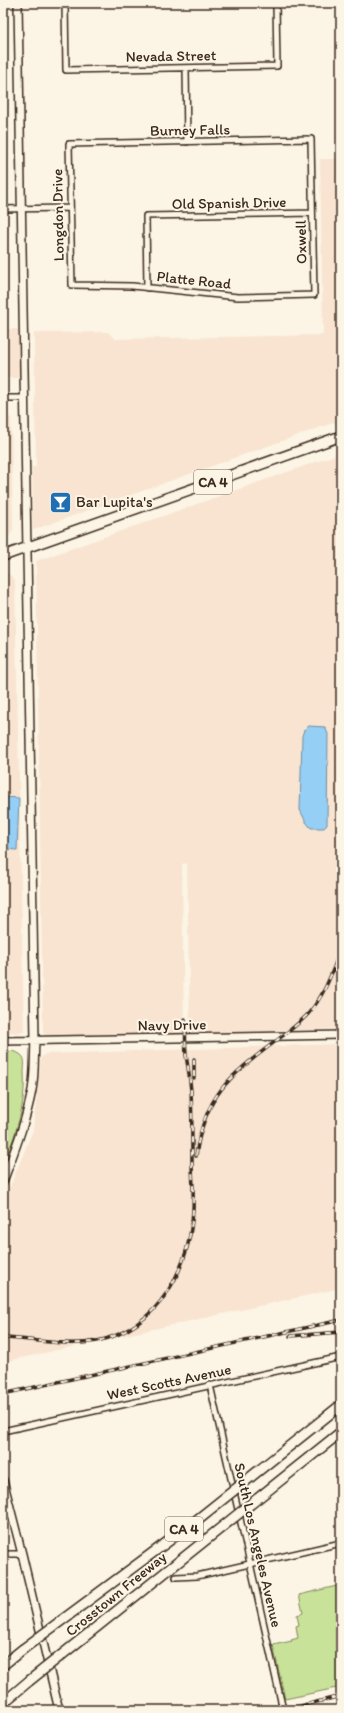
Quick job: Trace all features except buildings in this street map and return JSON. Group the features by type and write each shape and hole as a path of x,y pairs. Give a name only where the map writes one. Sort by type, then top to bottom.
{"highway":[{"name":"CA 4","path":"3,556 341,436"},
{"name":"Crosstown Freeway","path":"3,1665 193,1523 341,1405"},
{"name":"Crosstown Freeway","path":"3,1703 341,1432"}],"street":[{"path":"3,1182 22,1130 31,1095 35,1041 32,967 18,3"},
{"name":"Nevada Street","path":"65,3 66,70 277,66 276,3"},
{"path":"186,68 187,142"},
{"name":"Burney Falls","path":"69,144 311,139"},
{"name":"Oxwell","path":"311,139 314,296"},
{"name":"Longdon Drive","path":"69,144 72,285"},
{"path":"3,209 70,208"},
{"name":"Old Spanish Drive","path":"147,288 146,216 312,213"},
{"name":"Platte Road","path":"72,285 110,285 225,296 314,296"},
{"path":"3,398 24,398"},
{"name":"Navy Drive","path":"3,1041 341,1035"},
{"name":"West Scotts Avenue","path":"3,1431 341,1356"},
{"name":"South Los Angeles Avenue","path":"210,1385 283,1710"},
{"path":"3,1480 22,1554 58,1710"},
{"path":"176,1577 197,1576 341,1543"},
{"path":"3,1554 22,1554"}],"shaded area":[{"path":"3,3 6,3 8,109 3,109"},
{"path":"320,159 341,159 341,420 33,530 32,467 36,467 34,333 108,332 115,339 323,335"},
{"path":"3,329 18,329 19,378 3,378"},
{"path":"3,412 11,418 13,531 9,536 3,538"},
{"path":"341,453 341,1029 190,1033 187,863 182,864 184,1033 46,1036 43,1032 36,561"},
{"path":"7,572 15,580 24,1032 3,1033 3,574"},
{"path":"341,1044 341,1288 3,1362 3,1204 33,1130 41,1058 45,1054"}],"green space":[{"path":"3,1051 17,1053 23,1056 24,1084 22,1108 19,1120 3,1164"},
{"path":"341,1585 341,1687 285,1699 273,1645 292,1641 291,1640 298,1638 296,1626 299,1625 297,1615 303,1613 299,1595"}],"water":[{"path":"309,726 325,727 328,734 327,825 324,828 311,828 300,810 302,736 304,730"},
{"path":"3,797 19,798 17,850 3,849"}],"railway":[{"path":"196,1156 205,1117 222,1089 245,1065 297,1025 314,1007 324,991 341,949"},
{"path":"3,1338 62,1343 85,1343 119,1334 138,1323 154,1309 167,1292 178,1273 191,1231 193,1209 191,1091 186,1055 185,1019"},
{"path":"194,1059 194,1078"},
{"path":"3,1394 341,1320"},
{"path":"290,1336 341,1332"},
{"path":"284,1710 341,1696"}],"place":[{"name":"Bar Lupita's","path":"61,502"}]}
